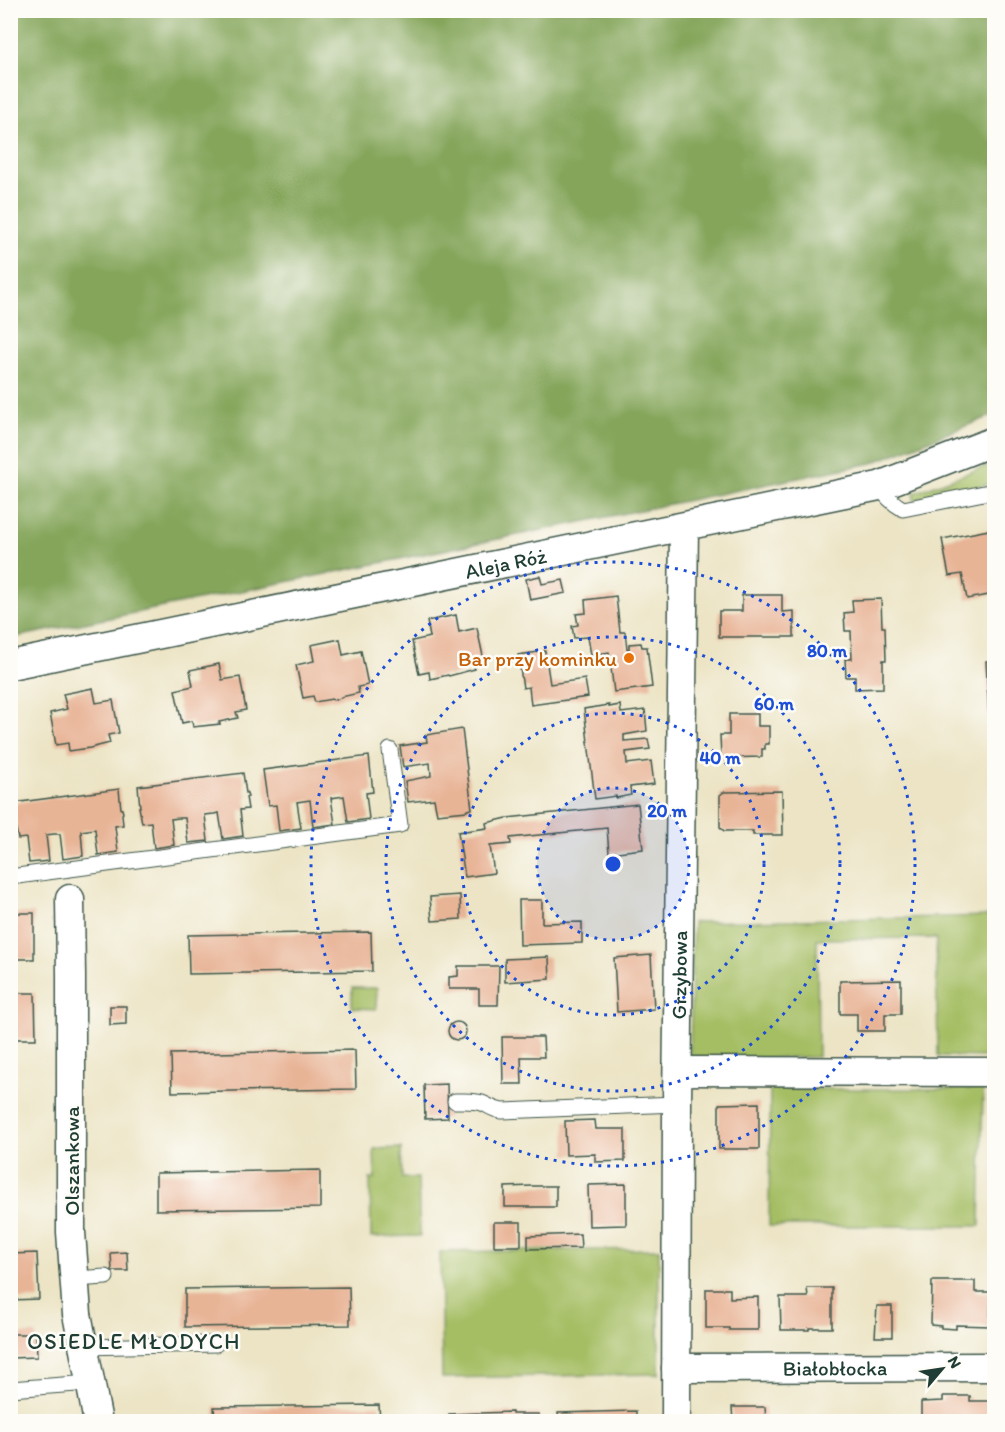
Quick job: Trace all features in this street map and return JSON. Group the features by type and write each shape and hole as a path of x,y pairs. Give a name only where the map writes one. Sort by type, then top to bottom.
{"street":[{"name":"Aleja Róż","path":"10,665 879,486 994,441"},
{"name":"Grzybowa","path":"675,1422 684,527"},
{"name":"Olszankowa","path":"69,884 71,1232 77,1314 98,1422"},
{"path":"678,1071 994,1072"},
{"name":"Białobłocka","path":"676,1368 994,1367"}],"lane":[{"path":"879,486 889,499 903,508 994,490"},
{"path":"10,877 69,884 400,825 390,750"},
{"path":"455,1101 476,1101 488,1105 493,1110 501,1111 677,1104"},
{"path":"75,1279 106,1277"},
{"path":"83,1347 216,1344"},
{"path":"10,1389 90,1383"}],"green space":[{"path":"11,10 994,11 994,415 872,463 11,638"},
{"path":"994,463 994,483 914,500 914,493"},
{"path":"994,916 994,1057 938,1056 936,938 817,939 818,1057 690,1059 693,922"},
{"path":"352,988 377,988 376,1009 352,1008"},
{"path":"770,1089 983,1089 980,1226 769,1226"},
{"path":"401,1148 402,1178 418,1178 420,1236 371,1237 370,1179 375,1179 374,1149"},
{"path":"659,1249 659,1374 442,1378 440,1252"}],"building":[{"path":"994,529 994,594 967,599 962,574 949,576 942,539"},
{"path":"540,576 542,584 563,580 566,593 530,600 526,579"},
{"path":"742,595 782,595 782,612 794,611 794,637 719,637 719,611 742,611"},
{"path":"616,596 620,632 625,632 627,649 629,649 629,644 641,643 642,647 647,647 652,687 614,692 609,652 591,655 588,637 574,638 572,626 578,625 576,614 586,613 585,600"},
{"path":"881,599 886,660 883,660 883,688 855,689 855,677 846,677 845,659 852,659 851,631 845,631 844,613 853,612 852,600"},
{"path":"456,615 459,632 477,628 484,661 473,663 475,669 449,676 430,679 429,672 419,674 412,641 430,637 427,621"},
{"path":"340,639 343,655 361,651 368,685 358,687 359,693 333,700 315,702 313,696 303,698 296,665 314,661 311,645"},
{"path":"545,651 550,684 585,679 588,697 531,705 529,687 523,688 518,655"},
{"path":"986,661 994,661 994,756 991,757"},
{"path":"219,664 222,680 240,677 246,710 236,712 238,718 219,722 220,724 193,727 192,721 182,723 175,690 193,686 190,670"},
{"path":"93,688 96,703 113,700 119,733 108,735 110,743 90,748 69,751 68,743 56,745 50,713 67,709 63,694"},
{"path":"609,705 609,707 620,705 621,713 645,710 647,731 624,735 624,741 648,739 650,749 626,752 627,764 651,761 654,784 630,787 631,795 595,799 584,709"},
{"path":"729,714 758,714 758,726 769,726 769,744 765,744 765,749 762,749 762,757 721,758 720,735 729,735"},
{"path":"462,729 472,809 437,814 434,799 408,802 405,781 431,776 430,763 403,767 400,746 427,742 426,735"},
{"path":"369,756 373,792 366,793 369,819 348,822 344,796 331,798 335,824 313,827 310,800 297,802 301,828 279,831 276,805 268,806 263,770"},
{"path":"243,773 248,809 240,810 243,836 223,839 219,813 205,815 208,841 188,843 185,818 171,819 174,845 154,848 151,822 142,823 138,786"},
{"path":"119,789 123,825 115,826 118,852 98,855 95,829 81,831 83,856 63,859 60,834 54,834 46,835 49,861 29,863 26,838 18,839 13,803"},
{"path":"782,791 783,835 753,835 753,831 724,831 720,827 720,795 724,792"},
{"path":"638,804 643,849 609,853 607,828 510,838 511,844 490,846 494,873 465,877 458,832 487,828 486,823 507,818"},
{"path":"460,895 461,919 432,921 430,897"},
{"path":"519,900 542,900 542,923 582,922 582,943 520,945"},
{"path":"10,913 34,913 34,959 10,959"},
{"path":"371,932 372,971 189,974 188,935"},
{"path":"651,955 654,1009 617,1012 614,958"},
{"path":"549,957 550,979 505,982 505,959"},
{"path":"458,966 499,966 498,1005 479,1005 479,989 449,989 449,977 458,976"},
{"path":"901,980 901,1014 885,1014 885,1031 857,1031 857,1014 840,1014 840,981"},
{"path":"10,993 35,993 36,1039 10,1039"},
{"path":"110,1006 126,1006 126,1024 110,1025"},
{"path":"457,1022 463,1025 466,1031 463,1037 457,1040 451,1037 448,1031 451,1025"},
{"path":"502,1037 543,1037 544,1057 521,1057 522,1084 503,1084"},
{"path":"355,1050 356,1089 172,1092 171,1054"},
{"path":"447,1084 448,1118 425,1119 424,1085"},
{"path":"759,1103 759,1149 719,1149 719,1104"},
{"path":"595,1120 596,1129 625,1129 625,1161 595,1162 595,1154 566,1155 565,1121"},
{"path":"320,1170 320,1208 156,1210 156,1173"},
{"path":"626,1184 626,1225 589,1226 588,1185"},
{"path":"556,1186 556,1207 505,1207 505,1187"},
{"path":"494,1222 521,1222 521,1246 494,1246"},
{"path":"580,1234 581,1248 528,1249 528,1236"},
{"path":"127,1252 128,1271 112,1271 111,1253"},
{"path":"37,1253 39,1299 10,1300 10,1254"},
{"path":"932,1281 975,1281 975,1292 991,1292 990,1326 956,1325 956,1329 931,1325"},
{"path":"349,1287 350,1325 185,1327 185,1289"},
{"path":"807,1288 832,1288 832,1328 781,1330 780,1297 808,1297"},
{"path":"706,1289 730,1289 730,1298 758,1297 758,1330 706,1328"},
{"path":"877,1306 892,1306 892,1337 875,1337"},
{"path":"10,1334 36,1334 37,1357 10,1358"},
{"path":"943,1396 970,1396 970,1401 991,1401 994,1422 919,1422 921,1402 943,1401"},
{"path":"379,1405 380,1422 215,1422 214,1407"},
{"path":"732,1407 765,1407 766,1422 733,1422"},
{"path":"636,1411 636,1422 559,1422 558,1413"},
{"path":"512,1412 512,1414 539,1414 540,1422 449,1422 449,1414"}],"place":[{"name":"Bar przy kominku","path":"629,658"}],"district":[{"name":"OSIEDLE MŁODYCH","path":"134,1341"}]}
